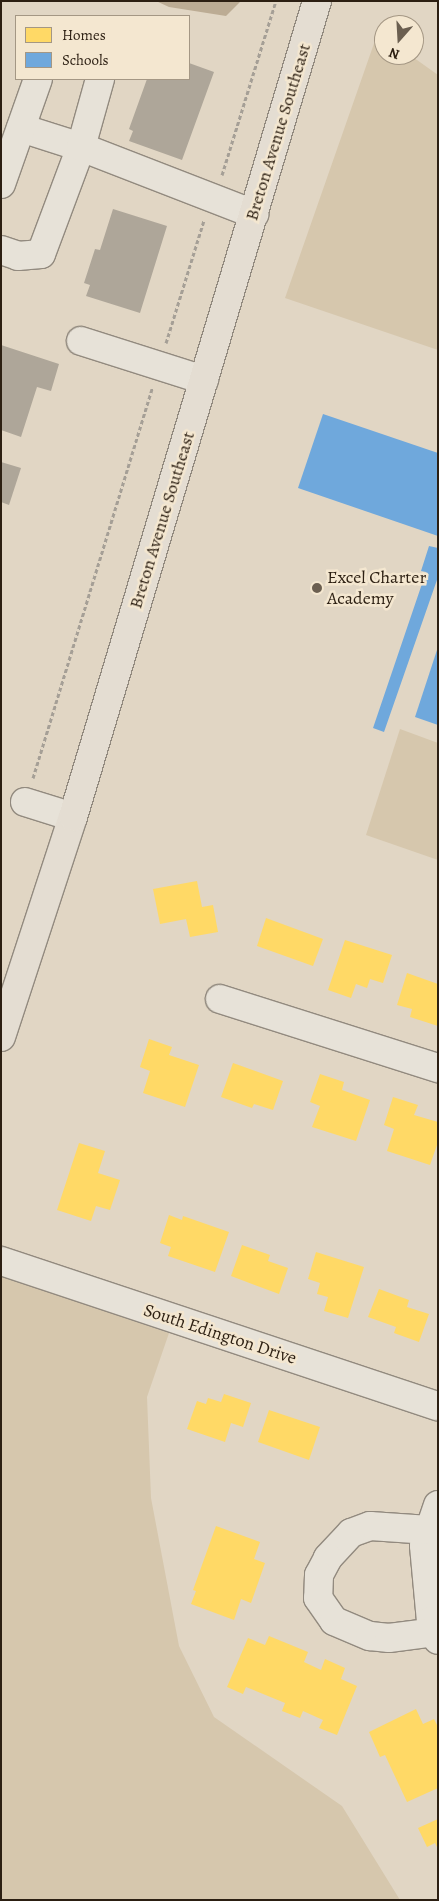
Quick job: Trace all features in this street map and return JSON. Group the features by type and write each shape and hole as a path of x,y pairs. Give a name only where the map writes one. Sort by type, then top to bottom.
{"main road":[{"name":"Breton Avenue Southeast","path":"1,1037 73,817 317,1"}],"street":[{"path":"1,184 38,80"},
{"path":"1,250 18,256 41,254 81,147 100,80"},
{"path":"21,128 81,147 213,196 254,214"},
{"path":"81,341 204,380"},
{"path":"25,802 73,817"},
{"path":"220,999 438,1068"},
{"name":"South Edington Drive","path":"1,1262 438,1406"},
{"path":"433,1517 424,1546 431,1621 436,1636 389,1638 370,1636 334,1621 318,1598 319,1575 328,1558 350,1533 370,1526 433,1517"}],"path":[{"path":"25,802 159,366 276,1"}],"shaded area":[{"path":"156,1 241,1 226,16 169,7"},
{"path":"374,43 374,65 424,65 438,75 438,350 285,298"},
{"path":"400,729 438,743 438,860 366,835"},
{"path":"1,1276 169,1333 147,1397 151,1498 179,1646 214,1717 342,1806 400,1900 1,1900"}],"building: Homes":[{"path":"197,881 202,907 213,905 218,932 190,937 186,919 160,924 153,889"},
{"path":"266,918 323,939 313,966 257,946"},
{"path":"345,940 392,955 383,983 370,979 367,988 356,984 351,998 328,990"},
{"path":"407,973 438,984 438,1026 410,1017 412,1009 397,1005"},
{"path":"149,1039 172,1047 169,1055 199,1065 185,1107 143,1093 150,1071 140,1067"},
{"path":"233,1063 283,1081 273,1110 254,1104 252,1108 221,1097"},
{"path":"320,1074 344,1082 342,1090 370,1100 356,1141 312,1127 320,1106 310,1102"},
{"path":"393,1097 418,1105 414,1115 438,1122 438,1142 430,1165 387,1151 394,1129 384,1125"},
{"path":"79,1143 105,1151 98,1173 120,1180 110,1210 96,1206 91,1221 57,1210"},
{"path":"169,1215 182,1220 183,1216 229,1232 215,1272 168,1256 171,1247 160,1243"},
{"path":"242,1245 270,1255 268,1261 288,1268 279,1294 231,1276"},
{"path":"316,1252 364,1267 348,1318 324,1311 328,1297 317,1294 320,1283 308,1279"},
{"path":"379,1289 409,1300 407,1307 429,1314 419,1342 394,1333 396,1327 368,1317"},
{"path":"224,1394 251,1403 243,1427 231,1423 225,1442 187,1429 197,1401 206,1404 208,1398 221,1402"},
{"path":"269,1410 320,1427 309,1460 258,1442"},
{"path":"216,1526 260,1542 254,1559 265,1563 251,1603 241,1599 234,1620 191,1604 196,1591 193,1590"},
{"path":"269,1636 308,1652 304,1662 321,1670 325,1659 345,1668 341,1679 357,1686 337,1735 319,1728 323,1720 303,1711 300,1718 282,1711 285,1703 246,1687 243,1694 227,1687 248,1638 265,1645"},
{"path":"416,1709 423,1724 434,1719 438,1727 438,1788 407,1802 385,1755 380,1757 369,1732"},
{"path":"438,1819 438,1849 435,1843 427,1847 418,1828"}],"building: Schools":[{"path":"323,414 438,453 438,536 298,488"},
{"path":"429,546 438,548 438,577 384,732 373,728 426,572 421,571"},
{"path":"438,650 438,725 415,717"}],"building: Other":[{"path":"190,63 214,72 182,160 129,141 133,131 129,129 147,80 190,80"},
{"path":"113,209 167,226 140,313 86,296 90,285 84,283 95,249 100,250"},
{"path":"1,345 59,364 51,391 37,387 21,437 1,430"},
{"path":"1,462 21,468 9,505 1,502"}],"place":[{"name":"Excel Charter Academy","path":"317,588"}]}
